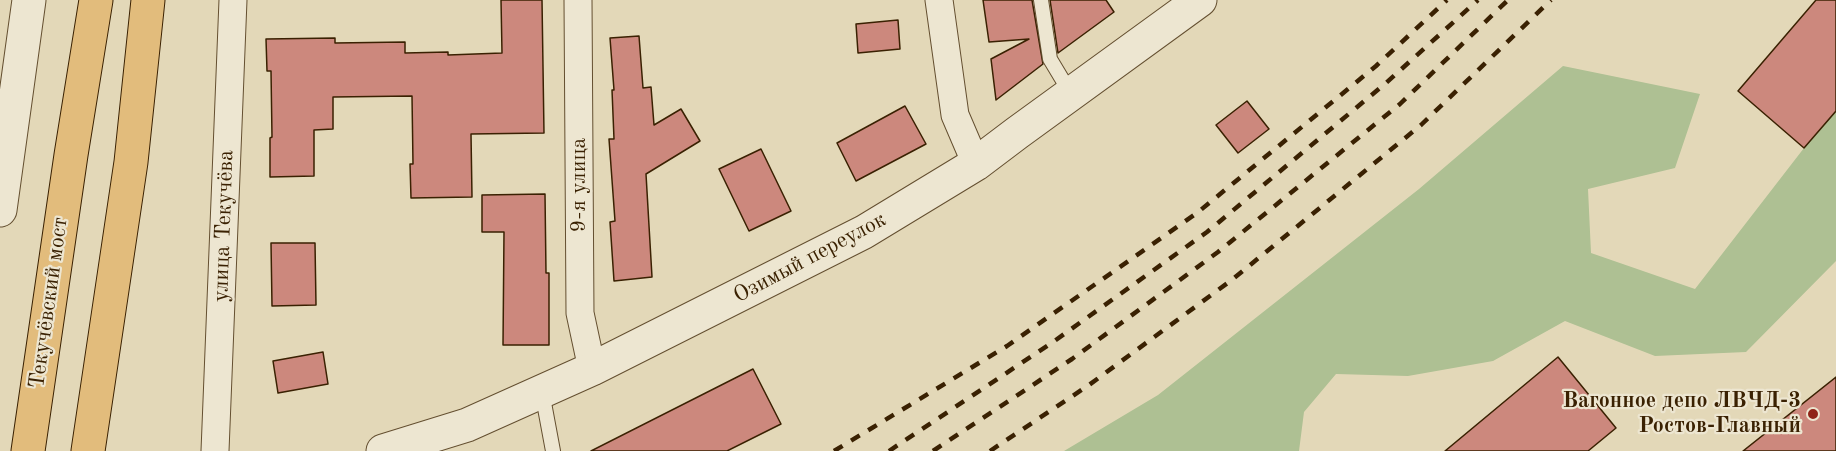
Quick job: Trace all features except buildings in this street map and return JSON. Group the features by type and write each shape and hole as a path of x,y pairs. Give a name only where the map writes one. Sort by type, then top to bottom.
{"main road":[{"name":"Текучёвский мост","path":"28,451 96,0"},
{"path":"88,451 131,162 148,0"}],"street":[{"path":"0,210 29,0"},
{"name":"улица Текучёва","path":"215,451 233,0"},
{"name":"9-я улица","path":"578,0 580,313 592,369"},
{"path":"939,0 955,115 976,164"},
{"name":"Озимый переулок","path":"383,451 467,425 542,392 864,232 976,164 1200,0"}],"lane":[{"path":"1041,0 1050,59 1071,94"},
{"path":"542,392 553,451"}],"green space":[{"path":"1563,66 1700,94 1675,168 1588,189 1591,253 1695,289 1804,148 1836,111 1836,261 1746,352 1655,356 1565,321 1493,361 1408,376 1336,374 1304,412 1299,451 1064,451 1158,395 1419,189"}],"railway":[{"path":"834,451 1007,346 1197,213 1376,66 1447,0"},
{"path":"889,451 1053,342 1207,232 1386,83 1478,0"},
{"path":"933,451 1072,359 1218,252 1400,104 1508,0"},
{"path":"990,451 1089,385 1233,279 1421,125 1551,0"}],"place":[{"name":"Вагонное депо ЛВЧД-3 Ростов-Главный","path":"1813,414"}]}
